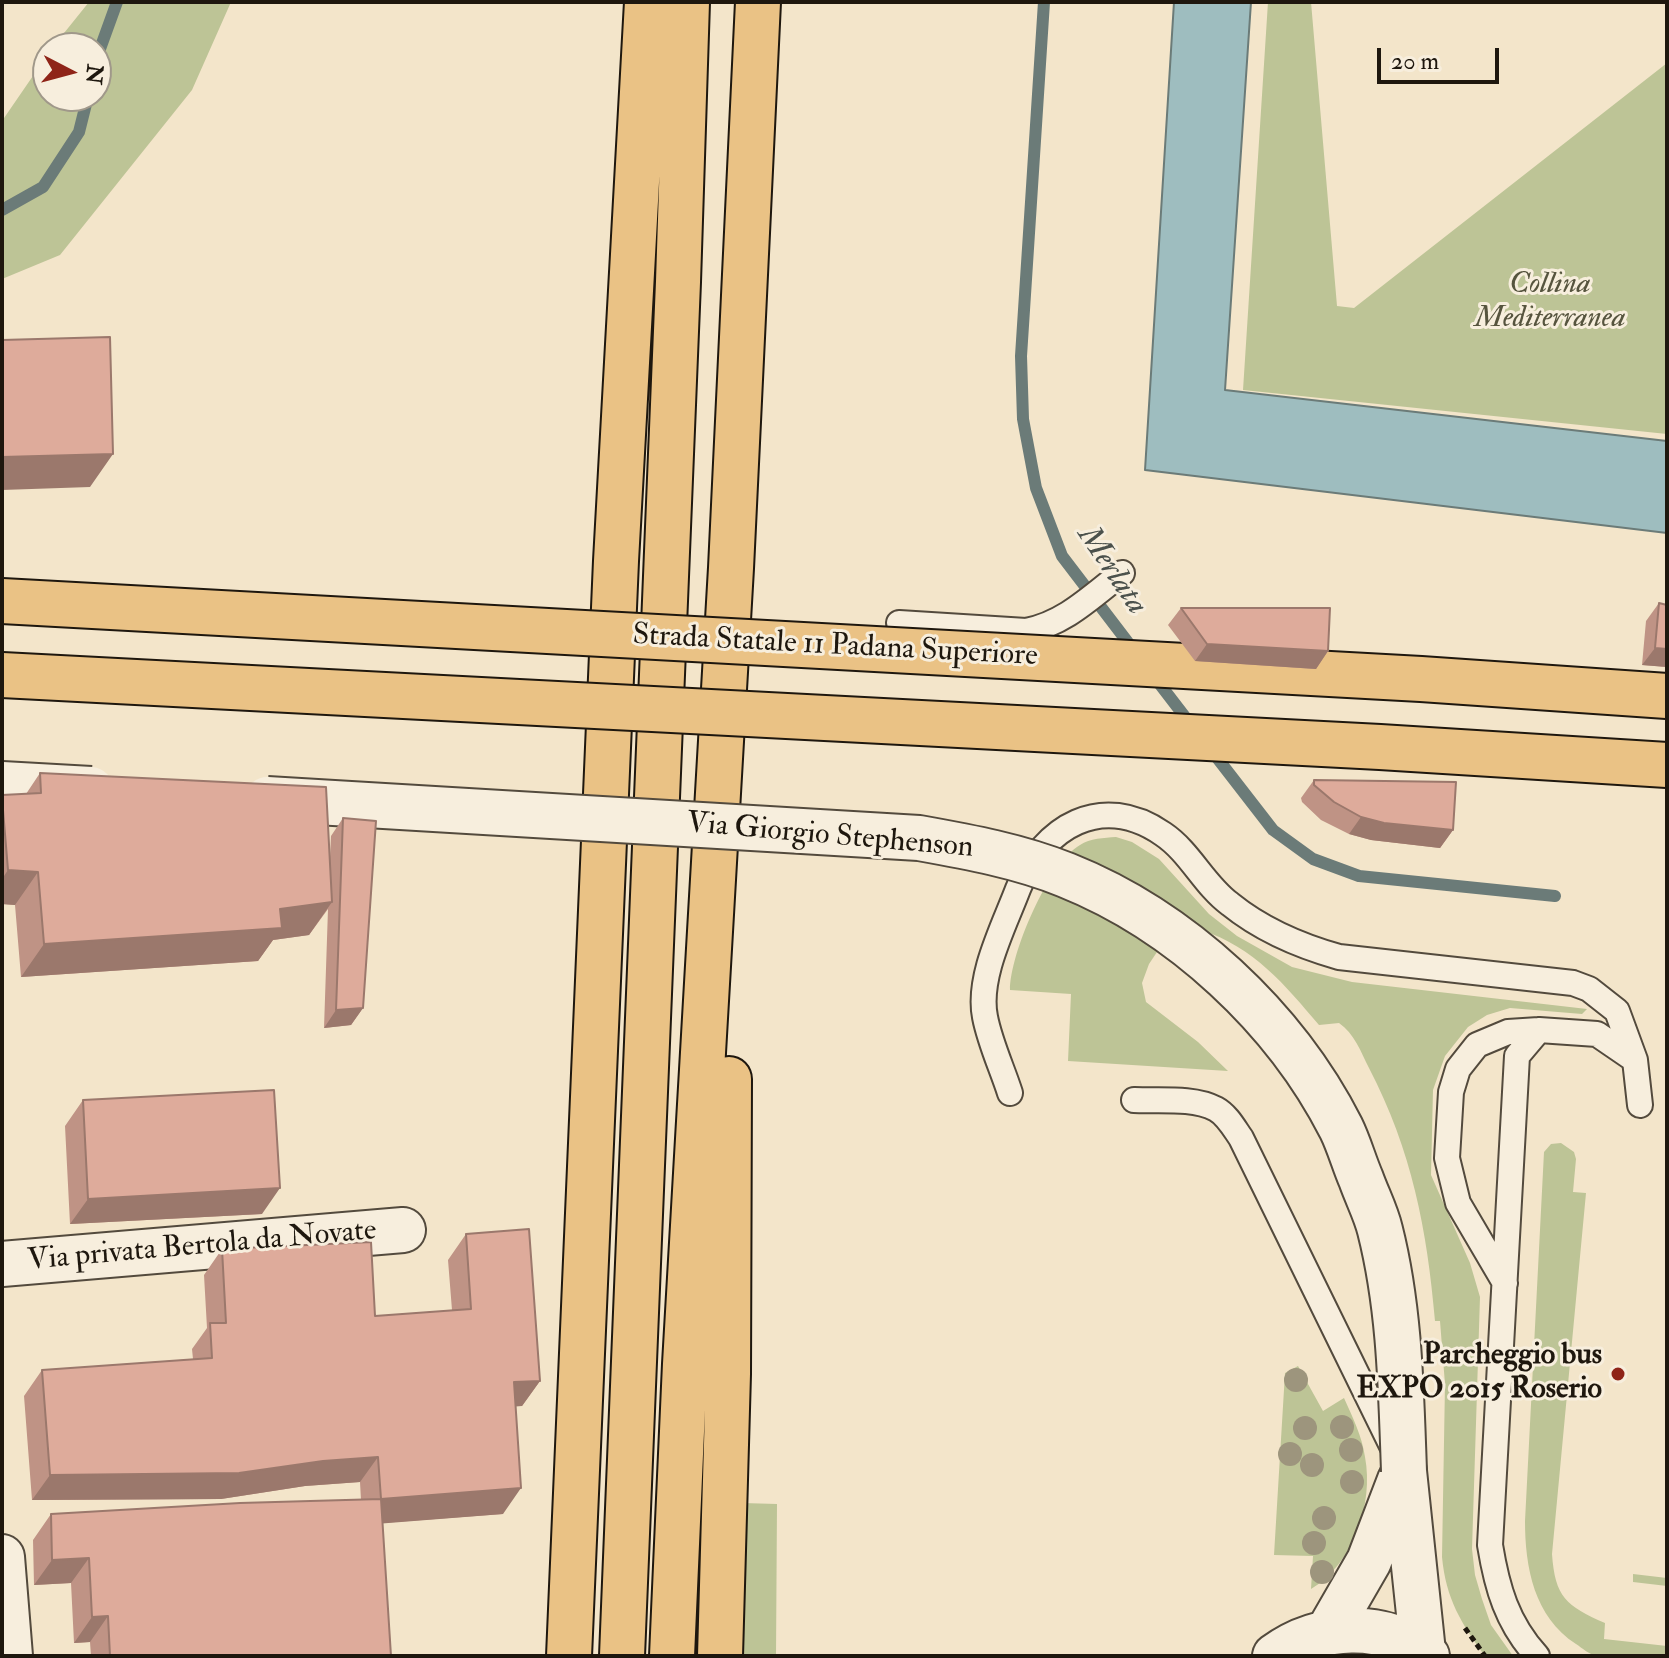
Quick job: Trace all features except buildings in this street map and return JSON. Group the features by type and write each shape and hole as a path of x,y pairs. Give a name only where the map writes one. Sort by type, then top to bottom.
{"highway":[{"path":"569,1656 616,561 647,2"},
{"path":"622,1656 687,2"},
{"path":"672,1656 685,1364 731,568 758,2"},
{"path":"720,1656 728,1374 731,568"},
{"name":"Strada Statale 11 Padana Superiore","path":"2,601 1389,677 1667,696"},
{"path":"2,675 1349,745 1667,765"}],"street":[{"path":"2,784 128,791"},
{"name":"Via Giorgio Stephenson","path":"222,797 919,838 989,850 1066,875 1128,905 1200,954 1249,999 1295,1054 1341,1129 1380,1229 1400,1351 1404,1471 1425,1654"},
{"name":"Via privata Bertola da Novate","path":"2,1264 403,1230"},
{"name":"Via Giorgio Stephenson","path":"1328,1632 1369,1561 1404,1471"},
{"path":"2,1557 10,1656"},
{"path":"1275,1656 1297,1642 1346,1630 1377,1633 1409,1644 1425,1654"}],"lane":[{"path":"899,623 1026,631 1046,627 1122,573"},
{"path":"1010,1093 985,1015 988,967 1015,898 1041,849 1061,830 1088,816 1117,815 1142,822 1164,834 1227,902 1305,947 1339,957 1573,983 1589,989 1617,1011 1635,1060 1640,1105"},
{"path":"1537,1656 1523,1641 1503,1605 1490,1545 1517,1056 1539,1030"},
{"path":"1505,1283 1458,1203 1447,1158 1451,1092 1458,1069 1477,1045 1508,1032 1539,1030 1597,1034 1635,1060"},
{"path":"1134,1100 1199,1103 1217,1109 1230,1121 1404,1471"}],"green space":[{"path":"89,2 231,2 192,90 60,255 2,279 2,121 32,77 32,112 112,112 112,32 65,32"},
{"name":"Collina Mediterranea","path":"1268,2 1311,2 1337,306 1354,308 1667,63 1667,434 1243,390"},
{"path":"1116,837 1132,842 1159,859 1209,914 1237,936 1292,967 1352,982 1587,1009 1582,1014 1510,1008 1487,1015 1468,1027 1445,1056 1433,1090 1431,1175 1470,1263 1480,1297 1472,1549 1475,1575 1491,1625 1513,1656 1485,1656 1462,1621 1447,1586 1442,1557 1445,1384 1440,1321 1435,1321 1422,1222 1407,1160 1384,1099 1349,1032 1339,1023 1319,1025 1281,982 1253,957 1220,937 1201,930 1161,946 1149,964 1142,983 1146,1002 1198,1042 1228,1071 1068,1061 1071,994 1010,990 1016,955 1024,933 1056,871 1068,855 1084,843"},
{"path":"1561,1143 1574,1152 1576,1159 1573,1192 1586,1193 1552,1554 1556,1581 1572,1605 1605,1623 1604,1639 1667,1646 1667,1656 1605,1657 1589,1653 1550,1620 1541,1605 1530,1573 1525,1521 1544,1152 1551,1144"},
{"path":"1298,1366 1323,1411 1344,1398 1362,1442 1367,1475 1363,1513 1349,1549 1326,1578 1311,1589 1313,1556 1274,1555 1285,1373"},
{"path":"742,1503 777,1504 776,1656 738,1656"},
{"path":"1633,1574 1667,1578 1667,1586 1633,1582"}],"water":[{"path":"1174,2 1251,2 1225,390 1667,441 1667,533 1145,470"}],"waterway":[{"name":"Merlata","path":"106,32 117,2"},
{"name":"Merlata","path":"1044,2 1021,356 1023,419 1036,488 1062,556 1136,653"},
{"name":"Merlata","path":"2,210 43,187 79,132 84,112"},
{"name":"Merlata","path":"1152,674 1192,726"},
{"name":"Merlata","path":"1211,750 1273,830 1313,859 1359,876 1555,896"}],"place":[{"name":"Parcheggio bus EXPO 2015 Roserio","path":"1618,1374"}]}
